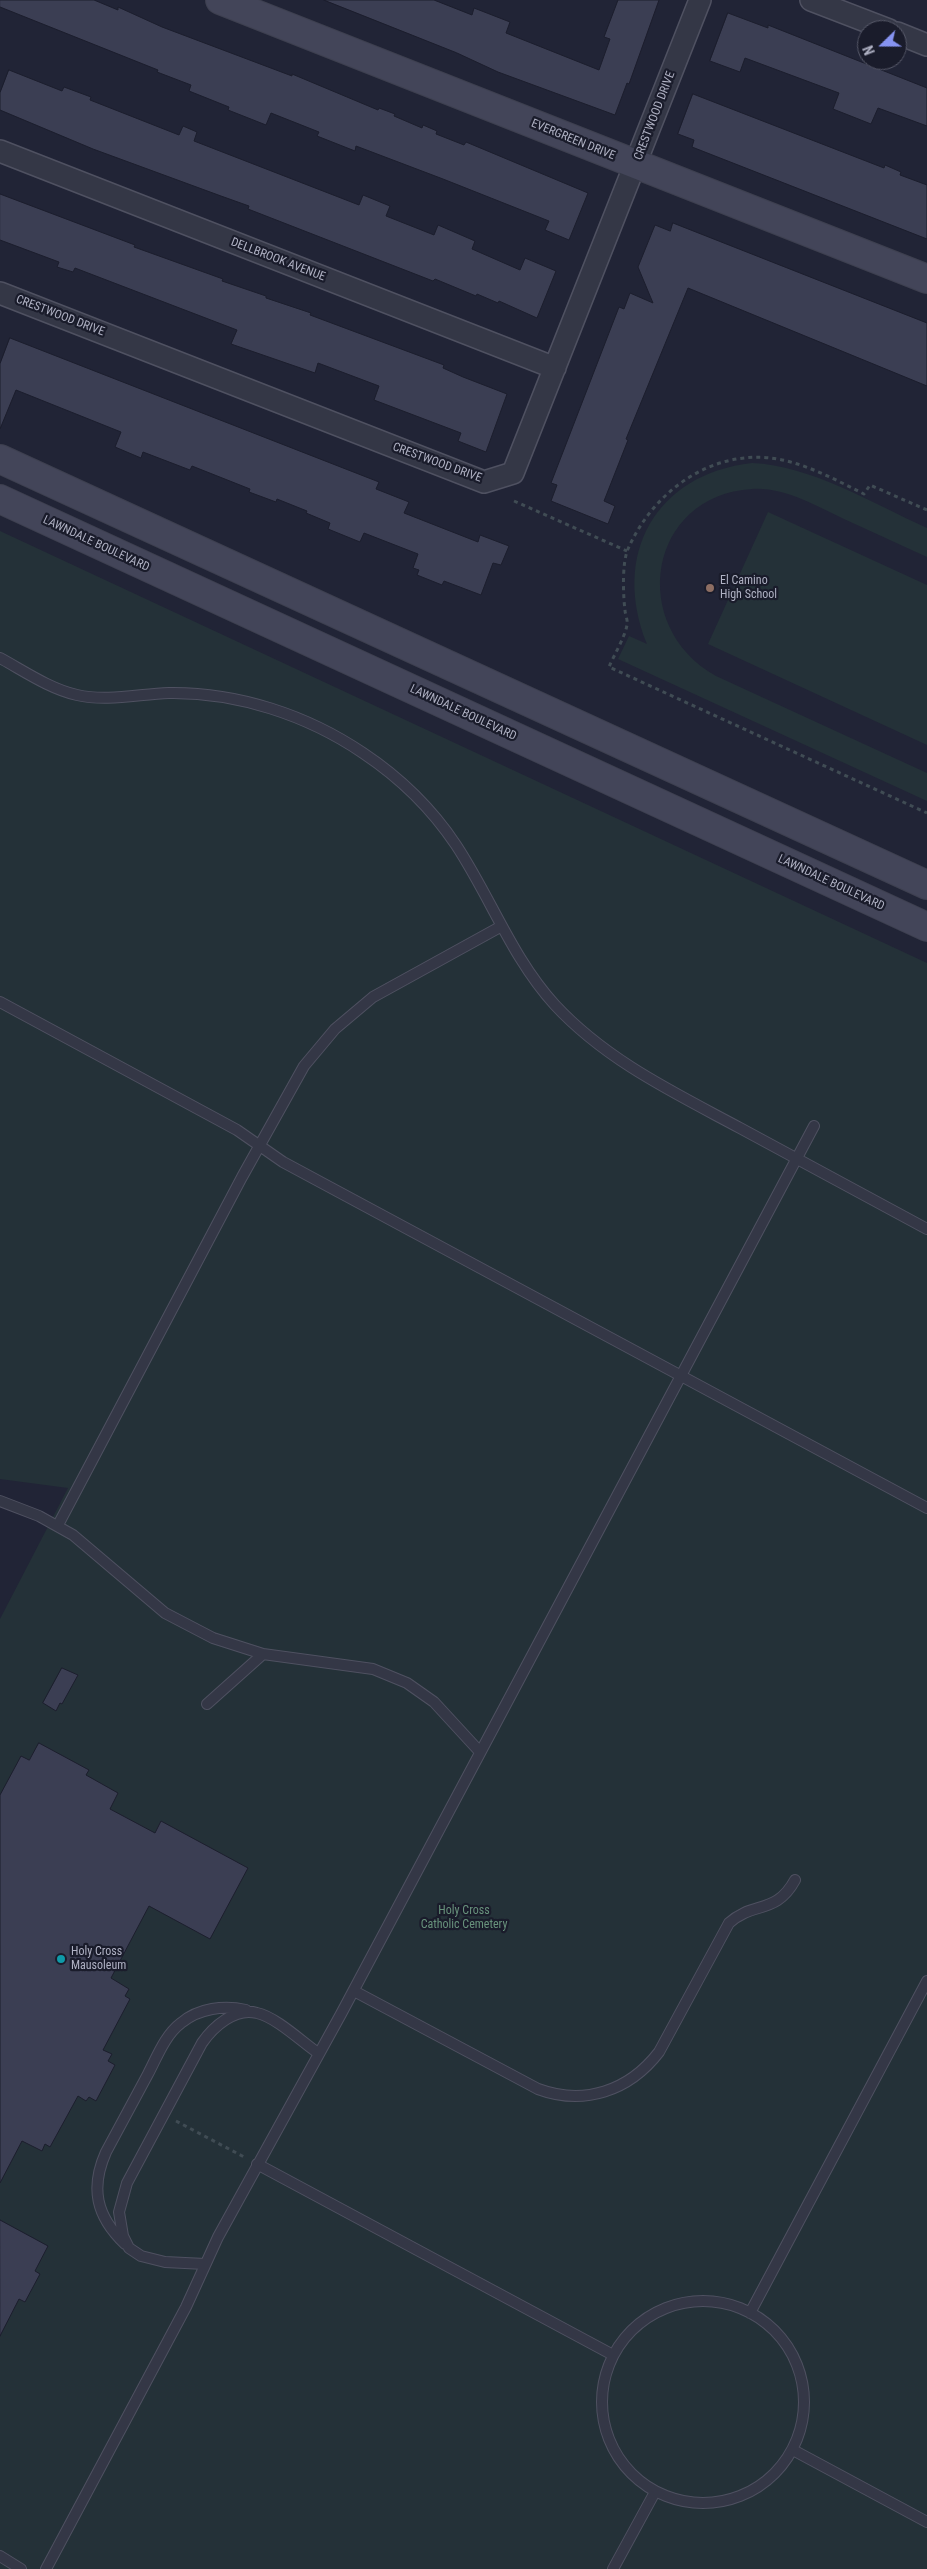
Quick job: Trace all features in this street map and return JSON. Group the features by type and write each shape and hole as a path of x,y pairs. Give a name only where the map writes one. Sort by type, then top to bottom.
{"street":[{"name":"EVERGREEN DRIVE","path":"220,0 927,279"},
{"name":"CRESTWOOD DRIVE","path":"0,293 484,482 513,474 700,0"},
{"path":"811,0 863,20"},
{"path":"907,37 927,45"},
{"name":"DELLBROOK AVENUE","path":"0,151 555,368"},
{"path":"0,458 927,885"},
{"name":"LAWNDALE BOULEVARD","path":"0,499 927,927"}],"lane":[{"path":"0,658 48,684 77,695 96,698 173,693 230,699 285,714 338,738 390,773 436,818 471,870 500,927 536,982 580,1029 605,1049 652,1081 927,1229"},
{"path":"58,1525 304,1066 341,1023 373,997 500,927"},
{"path":"0,1002 237,1130 283,1162 927,1508"},
{"path":"46,2569 186,2307 257,2164 354,1991 814,1126"},
{"path":"0,1501 58,1525 89,1547 165,1613 212,1638 263,1654 355,1666 390,1675 407,1683 434,1702 480,1752"},
{"path":"207,1704 263,1654"},
{"path":"354,1991 538,2089 565,2096 593,2095 631,2080 651,2062 666,2040 729,1924 741,1914 777,1902 794,1880"},
{"path":"750,2313 926,1987"},
{"path":"206,2264 153,2260 129,2248 108,2225 102,2212 96,2184 99,2168 106,2152 163,2045 179,2024 192,2015 223,2008 256,2012 277,2024 318,2054"},
{"path":"129,2248 120,2224 120,2207 123,2192 164,2115 207,2036 223,2021 244,2013 256,2012"},
{"path":"257,2164 613,2354"},
{"path":"714,2301 750,2313 764,2322 787,2346 801,2376 804,2411 793,2450 771,2478 755,2490 737,2498 701,2504 670,2499 655,2492 628,2472 611,2446 606,2431 601,2399 603,2383 613,2354 627,2335 647,2317 680,2303 714,2301"},
{"path":"793,2450 927,2522"},
{"path":"614,2569 655,2492"},
{"path":"0,2556 21,2569"}],"path":[{"path":"927,510 870,485 864,494 794,463 764,458 737,459 705,467 682,480 647,515 627,551 624,590 627,624 609,667 927,813"},
{"path":"514,501 627,551"},
{"path":"164,2115 257,2164"}],"green space":[{"path":"752,463 774,465 819,478 864,497 927,528 927,557 788,494 764,489 752,489 717,497 690,514 671,538 662,566 661,596 669,627 688,654 716,676 927,773 927,801 618,659 629,636 647,644 637,611 635,580 639,551 650,524 667,502 690,483 718,470"},
{"path":"768,512 927,585 927,745 708,644"},
{"name":"Holy Cross Catholic Cemetery","path":"0,531 927,963 927,2569 0,2569 0,1619 68,1488 0,1479"}],"building":[{"path":"0,0 94,0 118,10 118,7 162,27 292,76 292,74 378,110 379,108 395,114 394,116 422,128 423,125 437,131 436,134 464,145 466,142 588,193 569,240 545,230 549,221 356,146 355,151 317,136 319,132 271,113 266,125 228,110 229,107 189,91 191,85 0,7"},
{"path":"324,0 434,0 472,15 474,8 510,22 506,33 599,70 610,39 604,37 618,0 659,0 629,84 627,83 615,115 498,72 457,53"},
{"path":"728,13 768,28 768,25 857,60 857,70 882,70 927,88 927,126 878,108 871,124 833,109 839,93 745,58 740,72 710,61"},
{"path":"9,70 62,91 64,87 91,97 90,100 179,135 183,126 197,132 194,141 359,205 363,195 390,206 386,216 434,235 438,225 475,241 472,249 520,270 525,258 556,271 537,318 499,301 498,303 477,294 476,296 435,279 433,281 248,209 249,206 93,149 0,110 0,93"},
{"path":"693,94 884,168 885,165 901,172 900,175 927,185 927,239 692,147 694,140 678,134"},
{"path":"0,194 135,245 134,247 223,279 222,281 266,296 266,298 311,313 310,315 444,365 443,368 507,394 486,452 458,441 461,433 374,400 379,386 318,363 315,373 231,344 237,330 75,268 73,272 57,267 59,262 0,240"},
{"path":"673,223 927,323 927,386 688,288 626,439 628,440 604,501 615,506 608,524 551,501 557,485 551,483 619,307 624,309 630,293 653,303 638,267 655,225 670,231"},
{"path":"10,338 379,482 376,489 409,502 404,513 478,542 480,535 509,546 501,565 493,563 481,595 444,581 442,585 417,575 419,570 413,568 418,554 364,533 360,542 328,529 330,523 306,513 307,511 277,499 276,502 249,492 250,489 192,466 190,470 143,452 141,458 115,447 121,432 16,390 0,429 0,364"},
{"path":"62,1668 78,1675 56,1711 43,1703"},
{"name":"Holy Cross Mausoleum","path":"39,1743 89,1770 86,1775 118,1793 110,1809 155,1833 161,1821 248,1868 210,1939 149,1906 111,1978 129,1989 125,1996 130,1999 103,2050 112,2054 108,2061 115,2065 96,2101 89,2097 86,2101 78,2096 50,2147 45,2144 42,2151 22,2141 0,2183 0,1795 21,1756 29,1760"},
{"path":"0,2220 48,2246 35,2271 40,2274 25,2302 19,2299 0,2336"}],"place":[{"name":"El Camino High School","path":"710,588"},
{"name":"Holy Cross Mausoleum","path":"61,1959"}]}
